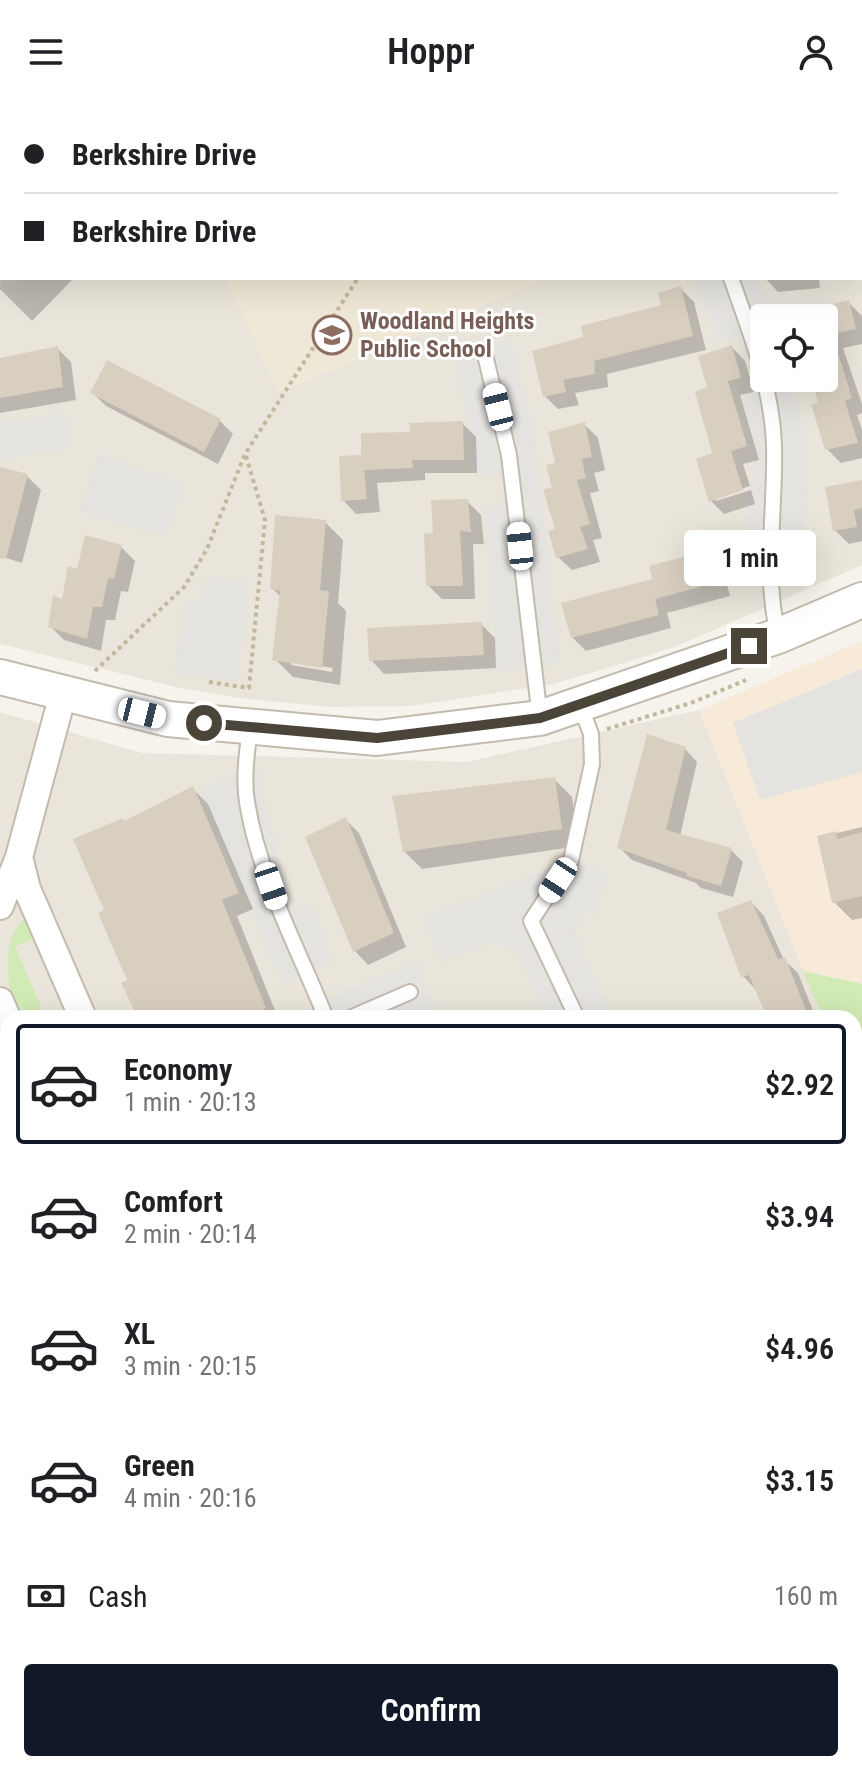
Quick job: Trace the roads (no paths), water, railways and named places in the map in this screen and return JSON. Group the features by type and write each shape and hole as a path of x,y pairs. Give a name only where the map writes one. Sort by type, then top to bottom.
{"street":[{"path":"0,677 168,719 377,738 540,718 586,720 862,600"},
{"path":"0,906 19,857 63,694"},
{"path":"19,857 21,874 80,1010"}],"lane":[{"path":"732,280 761,364 770,405 774,446 769,574 778,636"},
{"path":"486,359 509,455 540,718"},
{"path":"573,1010 531,921 571,860 592,764 586,720"},
{"path":"250,727 246,801 256,840 279,908 323,1010"},
{"path":"368,1010 410,992"}],"place":[{"name":"Woodland Heights Public School","path":"332,335"}]}
